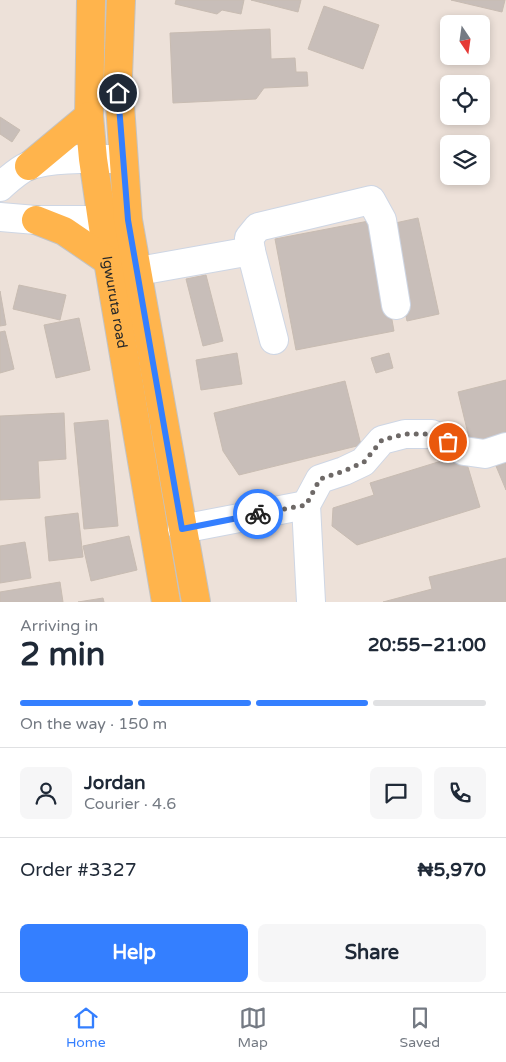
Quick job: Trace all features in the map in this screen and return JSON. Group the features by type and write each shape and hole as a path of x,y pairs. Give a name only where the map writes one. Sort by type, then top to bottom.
{"main road":[{"name":"Igwuruta road","path":"91,0 89,116 93,159 101,221 166,602"},
{"name":"Igwuruta road","path":"121,0 118,76 122,159 128,220 139,271 196,602"},
{"path":"29,166 89,116"},
{"path":"36,220 64,230 108,261"}],"street":[{"path":"0,187 13,175 29,166 70,160 122,159"},
{"path":"274,340 249,238 258,227 371,200 382,220 396,305"},
{"path":"0,217 36,220 128,220"},
{"path":"139,271 251,251"},
{"path":"311,602 306,505 320,479 364,462 382,440 405,434 432,434 464,451 485,454 506,447"},
{"path":"182,529 306,505"}],"building":[{"path":"176,0 244,0 241,14 222,10 217,14 175,4"},
{"path":"251,0 301,0 298,12"},
{"path":"451,0 505,0 502,12"},
{"path":"324,6 379,25 363,69 308,49"},
{"path":"270,29 271,59 295,58 296,72 307,72 308,86 264,88 256,99 173,103 170,33"},
{"path":"0,117 20,130 12,142 0,134"},
{"path":"418,218 439,314 407,321 386,225"},
{"path":"374,220 394,331 296,350 275,239"},
{"path":"206,275 223,341 203,346 186,279"},
{"path":"19,285 66,295 60,320 13,309"},
{"path":"0,291 6,325 0,326"},
{"path":"79,318 90,370 56,378 44,325"},
{"path":"5,331 14,369 0,373 0,332"},
{"path":"237,353 242,384 201,390 196,360"},
{"path":"389,353 393,368 376,373 371,358"},
{"path":"506,380 506,437 471,446 458,392"},
{"path":"345,381 361,445 239,475 223,451 214,413"},
{"path":"64,413 66,459 38,461 40,498 0,500 0,416"},
{"path":"108,420 118,526 84,529 74,423"},
{"path":"464,454 480,507 357,545 332,526 333,508 374,495 370,483"},
{"path":"506,462 506,490 496,466"},
{"path":"78,513 83,557 49,561 45,517"},
{"path":"129,536 137,570 91,581 83,546"},
{"path":"25,542 31,578 0,583 0,546"},
{"path":"506,558 506,602 383,602 432,589 429,577"},
{"path":"60,582 63,602 0,602 0,592"},
{"path":"103,598 104,602 78,602"}],"way so far":[{"path":"258,514 306,505 320,479 364,462 382,440 405,434 432,434 448,442"}],"route":[{"path":"118,93 128,220 139,271 182,529 258,514"}]}
